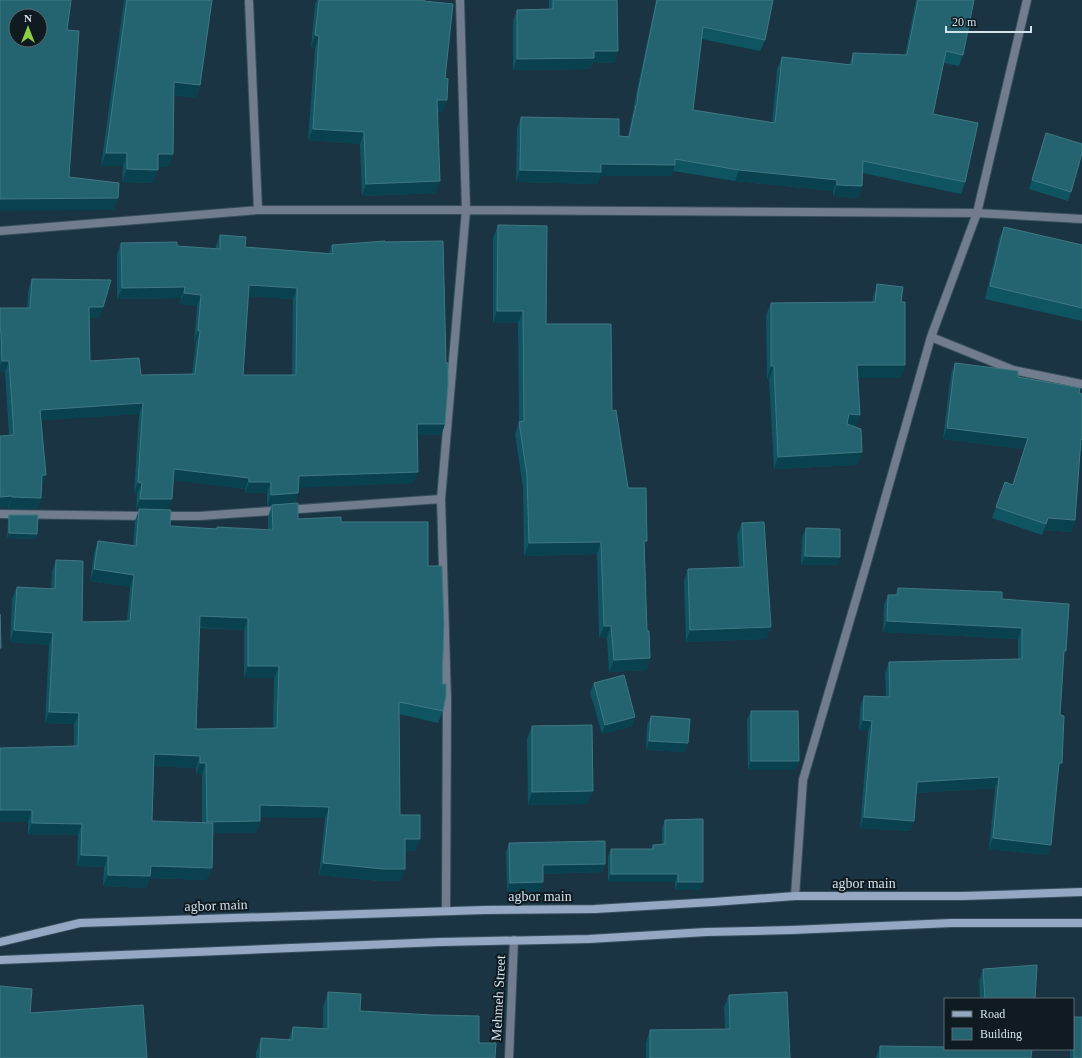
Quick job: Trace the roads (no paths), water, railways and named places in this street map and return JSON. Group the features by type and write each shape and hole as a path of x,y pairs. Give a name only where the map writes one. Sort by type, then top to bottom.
{"main road":[{"name":"agbor main","path":"0,942 80,923 446,911 595,909 795,896 963,896 1082,892"},
{"path":"0,960 440,942 590,939 706,932 951,923 1082,923"}],"street":[{"path":"446,911 447,700 441,499 466,210 460,0"},
{"path":"795,896 803,780 867,562 930,337 977,213 1027,0"},
{"path":"249,2 258,210"},
{"path":"0,231 258,210 977,213 1082,220"},
{"path":"930,337 1013,370 1082,384"},
{"path":"0,514 199,516 441,499"},
{"name":"Mehmeh Street","path":"509,1058 514,940"}]}
